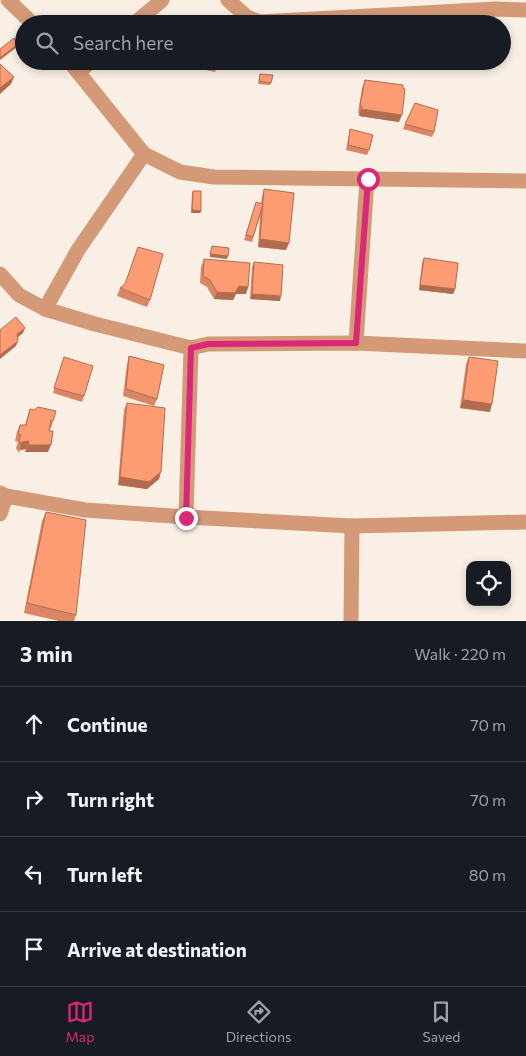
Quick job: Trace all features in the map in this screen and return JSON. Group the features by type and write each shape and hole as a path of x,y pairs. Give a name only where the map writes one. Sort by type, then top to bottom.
{"street":[{"path":"8,0 24,15"},
{"path":"144,15 162,0"},
{"path":"228,0 244,15"},
{"path":"352,15 496,4 526,10"},
{"path":"77,70 144,154 180,172 214,177 526,181"},
{"path":"45,309 78,250 144,154"},
{"path":"356,343 368,179"},
{"path":"0,274 19,295 45,309 95,324 191,348 208,344 356,343 526,351"},
{"path":"186,518 191,348"},
{"path":"0,514 3,495 85,510 186,518 352,526 526,522"},
{"path":"351,621 352,526"}],"building":[{"path":"14,38 15,46 0,58 0,49"},
{"path":"0,64 14,77 0,88"},
{"path":"260,74 273,75 271,83 259,81"},
{"path":"365,80 403,85 405,89 402,115 361,109 362,106 360,105"},
{"path":"415,103 438,110 434,132 405,124"},
{"path":"350,129 373,135 369,150 348,145"},
{"path":"264,189 294,193 289,243 260,239"},
{"path":"193,191 201,191 201,211 192,210"},
{"path":"256,202 263,204 253,237 246,235"},
{"path":"212,246 229,248 228,256 210,254"},
{"path":"138,247 163,254 150,300 120,288 125,284"},
{"path":"424,258 458,263 455,289 420,285"},
{"path":"204,259 250,263 248,287 239,286 235,293 217,292 210,280 203,276"},
{"path":"254,262 283,265 281,296 252,294"},
{"path":"16,317 25,328 17,334 18,341 0,355 0,330"},
{"path":"129,356 164,365 157,399 126,389"},
{"path":"64,357 93,366 84,396 54,388"},
{"path":"469,357 498,361 492,404 463,400"},
{"path":"127,403 165,408 161,472 149,482 120,477"},
{"path":"38,407 56,411 53,421 51,420 49,431 53,431 51,445 28,445 29,441 22,442 21,445 19,440 21,435 18,434 20,425 26,425 30,409 34,410"},
{"path":"46,512 86,520 76,615 27,603"}],"route":[{"path":"186,518 191,348 208,344 356,343 368,179"}]}
